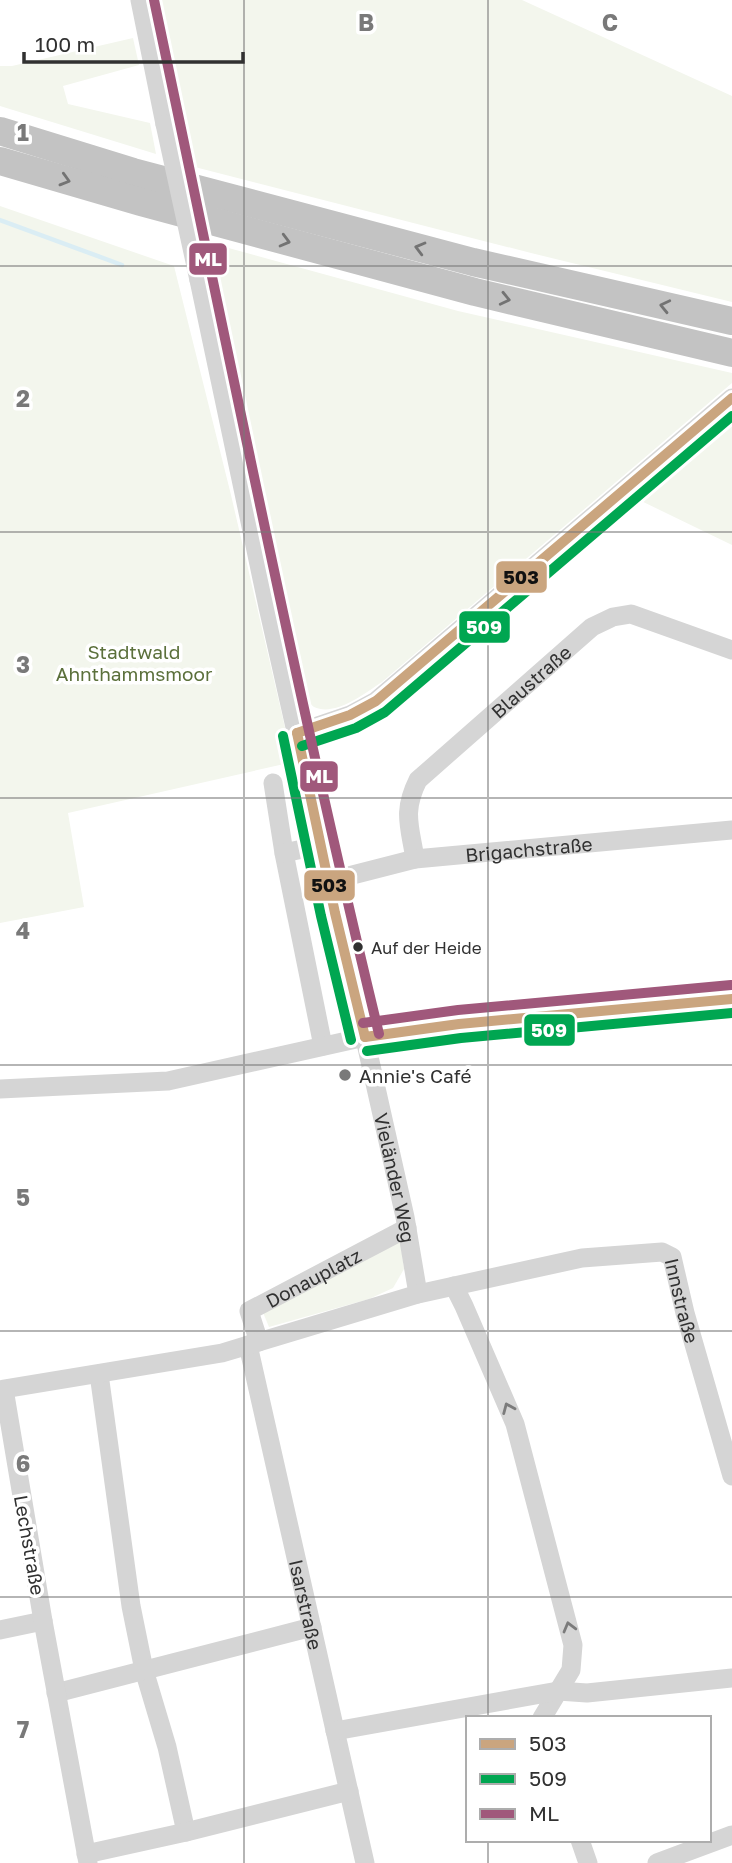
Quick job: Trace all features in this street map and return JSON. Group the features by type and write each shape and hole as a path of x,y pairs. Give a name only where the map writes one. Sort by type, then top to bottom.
{"highway":[{"path":"0,131 133,172 473,262 732,321"},
{"path":"0,161 475,292 732,353"}],"street":[{"name":"Vieländer Weg","path":"140,0 265,593 407,1228 418,1294"},
{"path":"297,733 349,715 376,701 732,398"},
{"name":"Blaustraße","path":"415,859 407,810 418,780 592,627 613,617 631,614 732,650"},
{"path":"273,783 284,853 323,1046"},
{"name":"Brigachstraße","path":"329,881 415,859 732,830"},
{"path":"284,853 321,845"},
{"path":"0,1089 168,1081 365,1037 459,1024 732,999"},
{"name":"Donauplatz","path":"407,1228 249,1311 254,1343 418,1294"},
{"name":"Innstraße","path":"454,1286 582,1258 663,1252 672,1257 685,1313 732,1476"},
{"path":"418,1294 454,1286 515,1424 573,1645 571,1670 543,1716"},
{"name":"Lechstraße","path":"87,1859 2,1387 222,1353 254,1343"},
{"name":"Isarstraße","path":"254,1343 312,1627 365,1863"},
{"path":"99,1374 131,1606 144,1670 167,1747 186,1832"},
{"path":"0,1630 43,1621"},
{"path":"56,1693 312,1627"},
{"path":"335,1731 558,1691 587,1693 732,1678"},
{"path":"87,1859 349,1791"},
{"path":"657,1863 732,1835"},
{"path":"581,1842 588,1863"}],"green space":[{"path":"153,0 522,0 732,96 732,302 183,164"},
{"path":"133,38 139,65 63,86 68,104 150,123 156,154 0,106 0,66 12,66"},
{"name":"Stadtwald Ahnthammsmoor","path":"0,206 174,266 293,762 68,813 84,907 0,923"},
{"path":"203,241 458,311 732,373 732,383 382,682 340,706 331,709 314,707 302,694"},
{"path":"732,414 732,545 633,497"},
{"path":"400,1239 404,1269 393,1288 369,1299 269,1327 262,1310"}],"waterway":[{"path":"0,220 122,265"}],"transit line":[{"name":"ML","path":"154,0 291,647 379,1034"},
{"name":"503","path":"297,733 350,715 376,701 732,398"},
{"name":"509","path":"302,746 356,728 385,712 732,416"},
{"name":"503","path":"297,733 335,913 365,1037"},
{"name":"509","path":"283,736 321,916 351,1040"},
{"name":"ML","path":"363,1023 458,1010 731,985"},
{"name":"503","path":"365,1037 459,1024 732,999"},
{"name":"509","path":"367,1051 461,1038 732,1013"}],"place":[{"name":"Auf der Heide","path":"358,947"},
{"name":"Annie's Café","path":"345,1075"}]}
